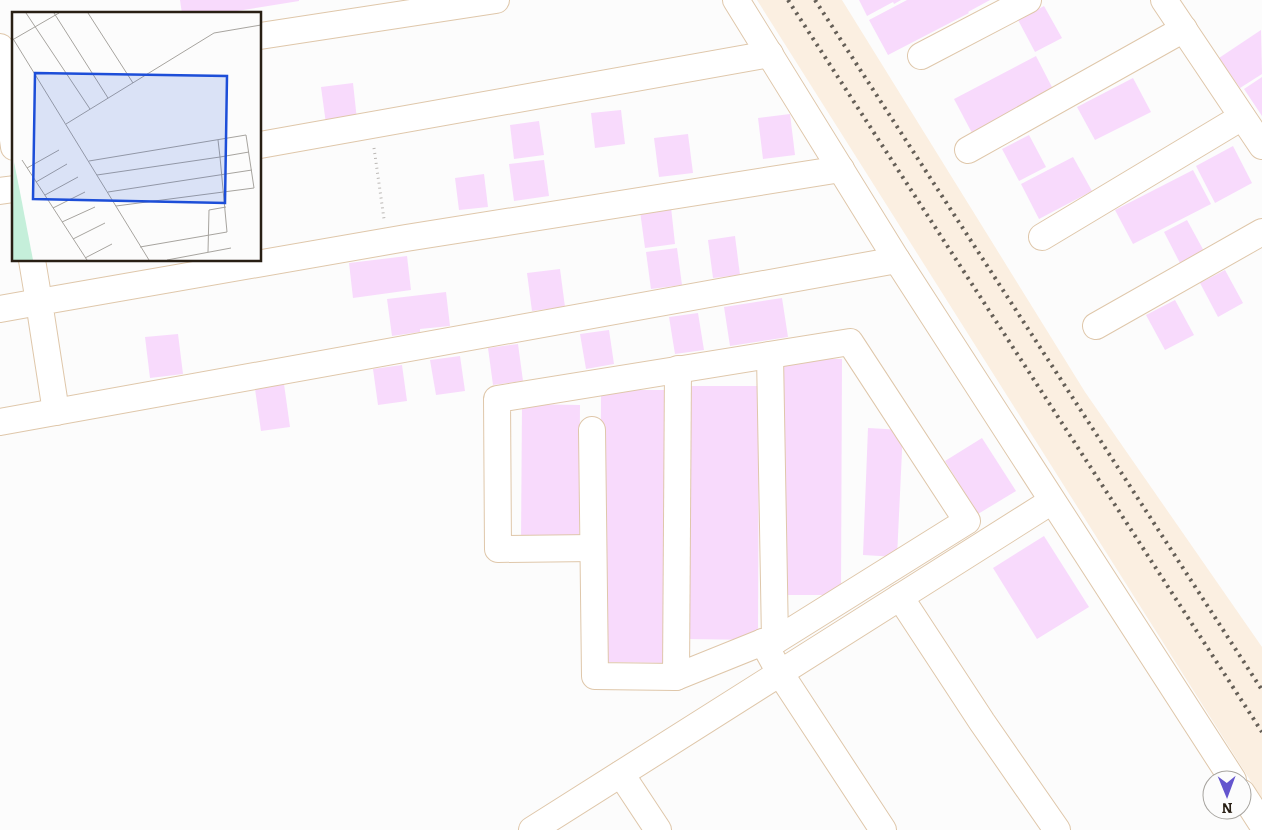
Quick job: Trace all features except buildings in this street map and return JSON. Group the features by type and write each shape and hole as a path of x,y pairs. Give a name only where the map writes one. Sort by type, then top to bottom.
{"street":[{"path":"261,36 496,0"},
{"path":"736,0 897,260 1228,770"},
{"path":"921,56 1028,0"},
{"path":"1164,0 1262,146"},
{"path":"968,150 1184,29"},
{"path":"0,47 6,75 12,129"},
{"path":"261,145 770,54"},
{"path":"1042,237 1242,116"},
{"path":"0,309 387,242 840,169"},
{"path":"1096,326 1262,232"},
{"path":"0,422 897,260"},
{"path":"32,261 56,412"},
{"path":"592,430 595,676 676,677 769,641 967,521 850,342 497,399 498,549 592,548"},
{"path":"770,355 769,641 780,673 883,830"},
{"path":"676,677 678,369"},
{"path":"532,830 1052,500"},
{"path":"900,597 982,722 1057,830"},
{"path":"621,774 658,830"},
{"path":"1252,808 1262,824"}],"path":[{"path":"370,125 387,242"}],"shaded area":[{"path":"757,0 842,0 1085,392 1262,647 1262,799 1252,783 1252,770 1244,770"}],"railway":[{"path":"788,0 1262,732"},
{"path":"815,0 1262,690"}]}
